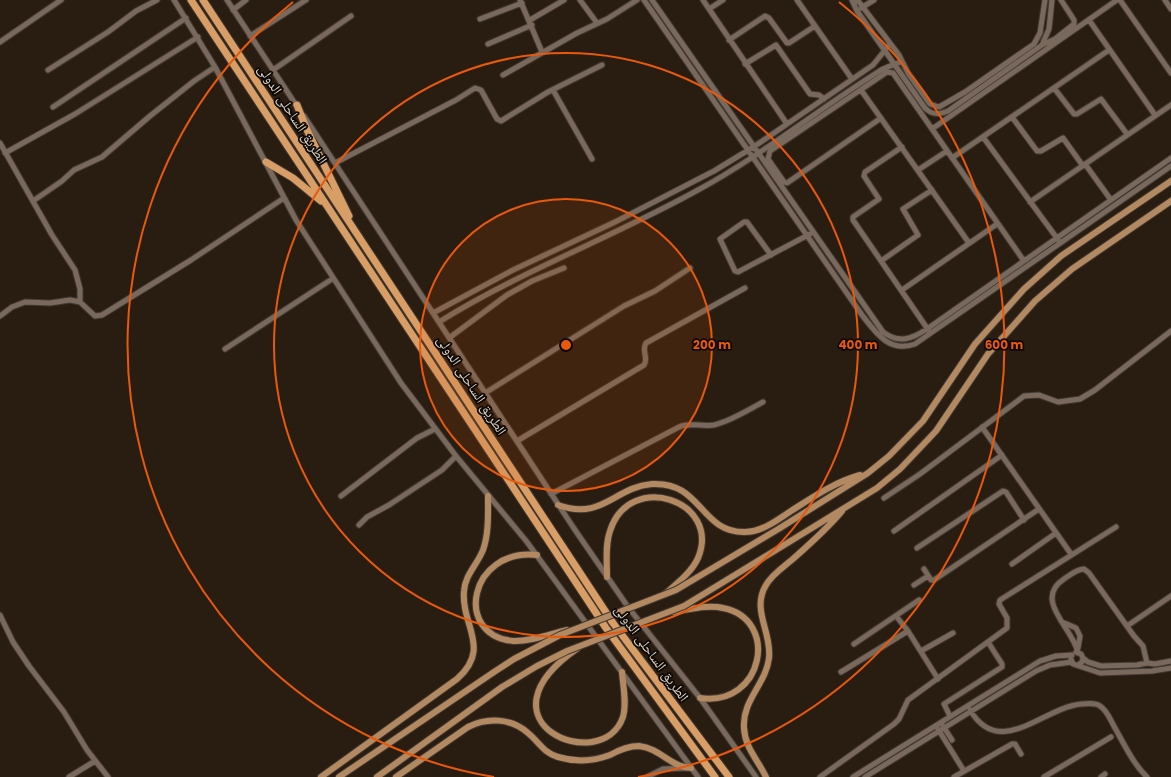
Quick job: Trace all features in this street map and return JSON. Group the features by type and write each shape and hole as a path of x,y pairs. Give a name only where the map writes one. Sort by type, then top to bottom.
{"highway":[{"name":"الطريق الساحلى الدولى","path":"191,0 606,628 715,777"},
{"name":"الطريق الساحلى الدولى","path":"203,0 613,623 729,777"},
{"path":"297,106 356,233"},
{"path":"266,162 293,178 324,203"}],"main road":[{"path":"339,777 494,672 529,651 576,628 663,597 704,575 868,473 889,456 915,430 975,344 1024,289 1062,256 1171,181"},
{"path":"377,777 502,687 537,666 583,645 669,613 713,590 890,478 920,450 943,421 996,344 1043,294 1072,269 1171,201"},
{"path":"558,505 576,509 594,508 605,504 635,488 654,484 663,485 676,488 689,495 719,526 732,531 746,532 767,526 835,484 868,473"},
{"path":"321,777 457,679 468,668 474,647 472,631 465,609 464,592 468,576 485,544 488,496"},
{"path":"607,577 609,532 616,518 626,507 640,500 654,497 677,501 688,509 698,524 700,532 700,550 693,566 663,597"},
{"path":"766,777 750,751 744,729 748,705 764,677 769,658 768,640 760,614 762,594 770,578 817,538 846,507"},
{"path":"537,556 525,555 507,559 490,569 482,579 476,593 476,608 482,622 489,630 502,638 517,641 576,628"},
{"path":"669,613 712,607 728,609 738,614 749,624 756,638 758,660 754,671 741,688 722,698 700,698"},
{"path":"552,740 541,727 537,716 536,705 538,694 560,663 583,645"},
{"path":"588,750 608,740 621,723 624,707 622,672"},
{"path":"396,777 468,728 484,721 495,720 518,726 528,733 547,752 560,758 589,760 603,757 626,748 641,746 656,750 676,765 691,768"}],"street":[{"path":"0,42 61,0"},
{"path":"48,70 108,32 136,11 157,0"},
{"path":"174,0 215,67 284,198 332,279 401,383 456,456 537,556 698,777"},
{"path":"227,0 558,505 607,577 700,698 756,777"},
{"path":"233,10 246,0"},
{"path":"250,36 306,0"},
{"path":"488,44 531,23 564,0"},
{"path":"580,0 597,23"},
{"path":"503,75 542,52 606,19 637,0"},
{"path":"703,0 787,124"},
{"path":"709,9 723,0"},
{"path":"798,0 852,79"},
{"path":"857,11 874,0"},
{"path":"856,1 863,7 902,61 908,73 933,105 942,106 1020,55 1037,40 1040,33 1044,0"},
{"path":"1042,45 1048,29 1052,0"},
{"path":"439,322 473,302 617,233 698,191 759,153 775,145 887,72 891,72 897,77 918,103 929,112 933,114 944,113 1042,45 1055,39 1074,24 1074,20 1061,0"},
{"path":"932,129 1119,0 1171,73"},
{"path":"1165,0 1171,9"},
{"path":"480,20 521,1 542,52"},
{"path":"646,1 862,315 881,338 898,347 915,344 1024,261 1171,158"},
{"path":"654,1 759,153 774,172 868,311 883,332 894,339 910,339 929,332 1062,243 1171,166"},
{"path":"856,1 857,11 895,65 932,129 1024,261"},
{"path":"273,70 351,16"},
{"path":"729,40 766,16 769,18 786,43 790,43 815,26"},
{"path":"53,107 186,18"},
{"path":"1089,20 1155,116"},
{"path":"5,153 75,114 198,37"},
{"path":"1037,40 1042,45"},
{"path":"433,313 469,293 693,183 755,146 873,65 890,44"},
{"path":"746,64 776,45 810,94 819,94 824,99"},
{"path":"952,158 1109,50"},
{"path":"881,118 789,182 784,182 774,172 768,156 775,145 876,73 902,61"},
{"path":"335,163 456,100 475,88 482,90 497,119 501,121 553,90 602,65"},
{"path":"33,201 62,181 74,170 102,157 136,130 150,116 194,81 215,67"},
{"path":"1054,88 1074,114 1077,114 1101,100 1127,134"},
{"path":"553,90 592,159"},
{"path":"861,90 969,243"},
{"path":"965,92 969,97"},
{"path":"1030,202 1171,105"},
{"path":"944,113 947,119"},
{"path":"1012,117 1037,151 1041,151 1063,138 1111,200"},
{"path":"983,137 1056,239 1062,243"},
{"path":"0,143 52,234 75,270 80,289 80,302"},
{"path":"902,147 865,172 864,176 879,199 853,218 929,332"},
{"path":"918,170 947,151"},
{"path":"693,183 698,191"},
{"path":"881,260 918,237 919,234 903,209 932,190"},
{"path":"0,316 12,307 25,302 50,303 76,300 80,302 92,315 102,315 191,260 284,198"},
{"path":"1101,207 1105,213"},
{"path":"770,254 747,222 744,222 720,239 736,272 814,232"},
{"path":"902,290 998,224"},
{"path":"449,338 506,295 528,283 564,268"},
{"path":"485,393 624,306 655,291 690,268"},
{"path":"225,349 332,279"},
{"path":"516,441 644,365 646,359 644,349 646,343 745,288"},
{"path":"469,293 473,302"},
{"path":"447,305 452,314"},
{"path":"862,315 868,311"},
{"path":"884,498 920,474 1019,399 1028,395 1039,395 1058,402 1080,399 1095,390 1171,331"},
{"path":"551,494 679,427 690,424 711,425 720,423 763,402"},
{"path":"982,427 1071,554"},
{"path":"341,496 417,438 435,429"},
{"path":"894,531 1002,455"},
{"path":"359,525 367,517 389,505 442,470 456,456"},
{"path":"917,548 1003,491 1006,492 1024,520"},
{"path":"924,569 931,580 934,580 1039,509"},
{"path":"820,777 894,724 899,719 908,700 1008,626 999,604 1000,600 1116,527"},
{"path":"1012,564 1056,533"},
{"path":"1152,671 1149,663 1145,649 1089,573 1084,569 1078,570 1057,584 1054,590 1053,604 1083,658 1094,665 1101,666 1141,665 1149,663 1171,661"},
{"path":"914,585 928,576"},
{"path":"1127,626 1171,596"},
{"path":"854,644 919,600"},
{"path":"0,615 13,642 64,712 95,761 108,777"},
{"path":"896,616 908,631 938,679"},
{"path":"852,777 1033,665 1056,656 1072,655 1078,651 1080,633 1074,625 1062,622"},
{"path":"841,672 908,631"},
{"path":"921,651 953,633"},
{"path":"950,716 944,704 1002,667 1002,664 988,642"},
{"path":"1072,655 1072,662"},
{"path":"1078,665 1082,662 1083,658"},
{"path":"865,777 1036,671 1050,665 1072,662 1092,672 1100,674 1141,672 1171,668"},
{"path":"1033,665 1036,671"},
{"path":"1141,665 1141,672"},
{"path":"1012,678 1015,684"},
{"path":"990,691 994,697"},
{"path":"968,705 976,720 982,725 998,731 1006,732 1022,728 1059,709 1080,704 1096,704 1104,710 1147,777"},
{"path":"941,722 952,740"},
{"path":"936,725 964,771"},
{"path":"1044,777 1111,737"},
{"path":"954,777 1012,744 1015,744 1021,754"},
{"path":"69,777 95,761"},
{"path":"647,777 663,769 691,768"}]}
